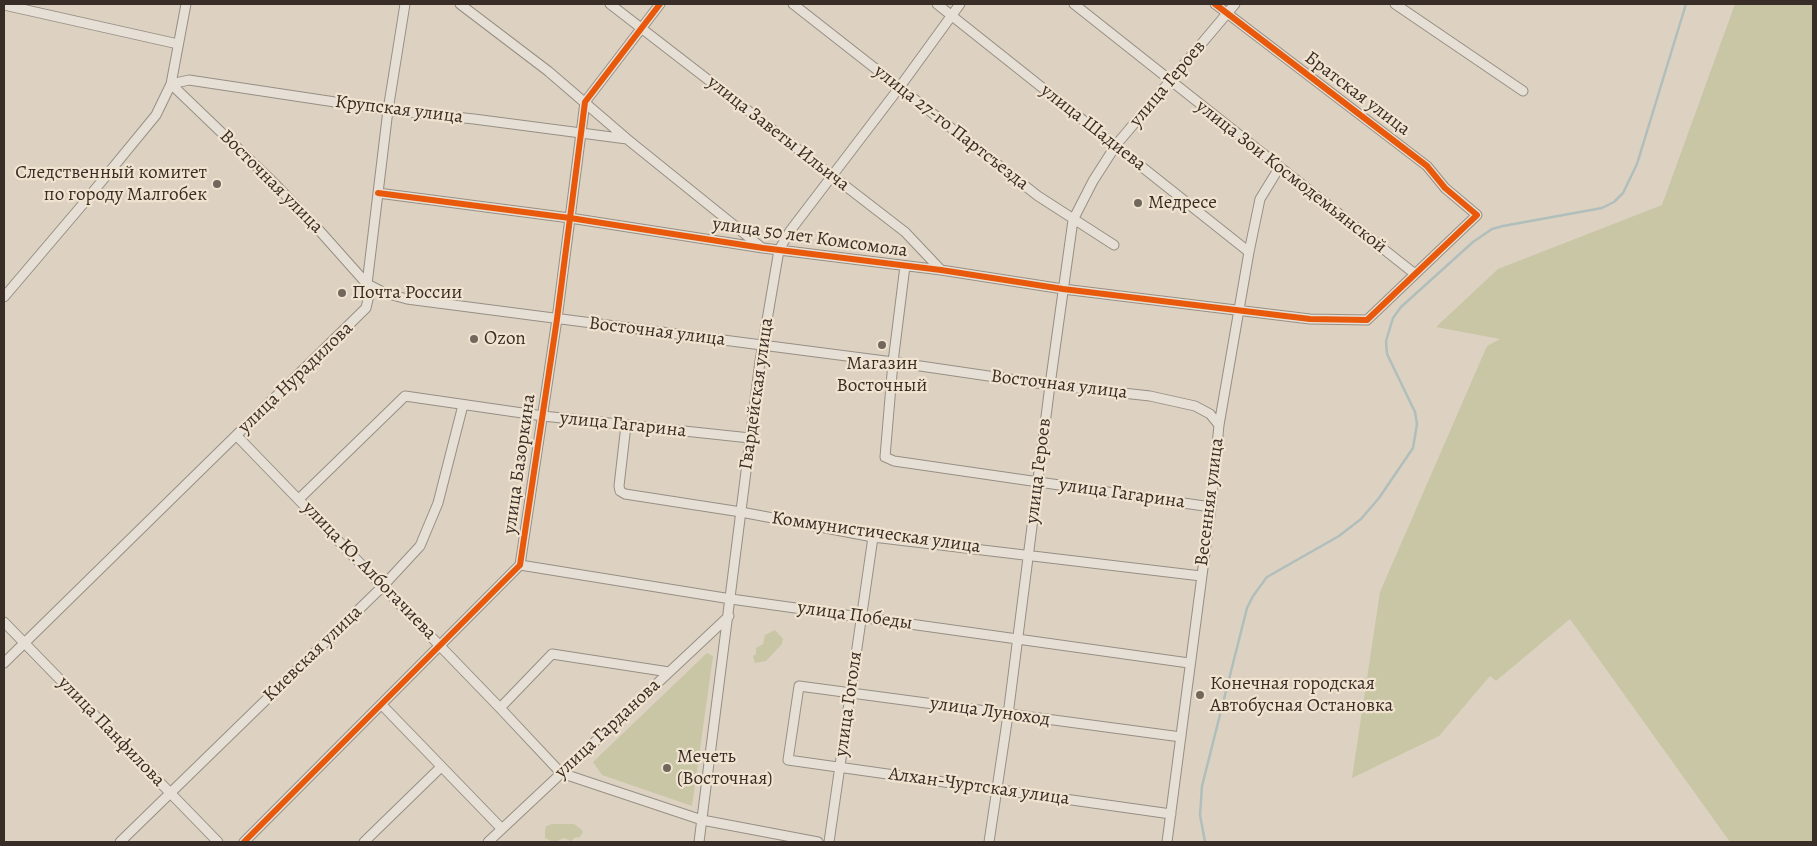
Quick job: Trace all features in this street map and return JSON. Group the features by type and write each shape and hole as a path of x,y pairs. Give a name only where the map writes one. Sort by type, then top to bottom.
{"street":[{"path":"4,297 156,115 171,84 186,4"},
{"name":"улица Нурадилова","path":"4,663 364,312 368,304 367,284 388,110 405,4"},
{"path":"460,4 548,71 627,139 763,248"},
{"name":"улица Заветы Ильича","path":"610,4 905,232 941,270"},
{"name":"улица Базоркина","path":"520,566 557,319 585,102 660,4"},
{"name":"улица 27-го Партсъезда","path":"792,4 1038,196 1114,245"},
{"name":"улица Шадиева","path":"937,4 1249,252"},
{"name":"Гвардейская улица","path":"699,842 750,438 763,345 780,250 790,231 899,88 960,4"},
{"name":"улица Зои Космодемьянской","path":"1074,4 1414,274"},
{"name":"Братская улица","path":"1215,4 1427,166 1445,188 1477,214"},
{"name":"улица Героев","path":"989,842 1008,715 1073,220 1093,182 1116,145 1236,4"},
{"path":"1395,4 1523,91"},
{"path":"4,6 178,44"},
{"name":"Крупская улица","path":"171,84 188,80 388,110 627,139"},
{"name":"Восточная улица","path":"171,84 289,198 367,284 385,293 407,299 893,362 1050,385 1150,396 1187,403 1210,414 1219,425"},
{"name":"Весенняя улица","path":"1166,842 1211,507 1219,425 1260,199 1279,168"},
{"name":"улица 50 лет Комсомола","path":"378,193 570,218 763,248 941,270 1063,289 1310,319 1366,320 1477,214"},
{"path":"893,362 905,266"},
{"path":"368,304 385,293"},
{"name":"улица Гагарина","path":"893,362 885,456 894,461 1211,507"},
{"name":"улица Гагарина","path":"299,499 405,396 542,416 750,438"},
{"name":"Киевская улица","path":"120,842 384,586 420,546 438,503 463,405"},
{"name":"Коммунистическая улица","path":"626,425 619,486 620,491 625,494 873,536 1201,576"},
{"name":"улица Ю. Албогачиева","path":"237,436 384,586 561,773"},
{"name":"улица Гоголя","path":"829,842 873,536"},
{"path":"244,842 520,566"},
{"name":"улица Победы","path":"520,566 731,599 1189,663"},
{"name":"улица Гарданова","path":"488,842 728,616"},
{"name":"улица Панфилова","path":"4,622 218,842"},
{"path":"500,708 552,654 669,672"},
{"name":"улица Луноход","path":"788,760 798,686 1181,738"},
{"path":"382,705 502,828"},
{"name":"Алхан-Чуртская улица","path":"788,760 1171,814"},
{"path":"364,842 441,766"},
{"path":"561,773 702,820 818,842"}],"shaded area":[{"path":"1735,4 1813,4 1813,842 1730,842 1570,619 1496,681 1490,676 1439,736 1352,778 1380,592 1487,346 1500,339 1436,327 1498,269 1662,205"},
{"path":"775,630 783,639 782,644 766,661 755,663 753,656 756,654 756,648 763,644 765,635"},
{"path":"707,653 713,656 692,806 602,775 593,762"},
{"path":"552,824 574,824 583,832 579,838 576,837 571,841 564,838 555,842 551,841 545,838 545,831 546,826"}],"waterway":[{"path":"1205,842 1200,815 1202,786 1247,608 1253,596 1267,577 1339,536 1361,519 1379,498 1413,448 1417,424 1415,412 1387,354 1386,341 1393,318 1401,307 1473,242 1492,229 1602,208 1614,202 1623,193 1637,164 1686,4"}],"cycle path":[{"path":"244,842 520,565 557,319 585,102 660,4"},
{"path":"378,193 570,218 763,248 941,270 1063,289 1310,319 1367,320 1477,215 1445,188 1427,166 1215,4"}],"place":[{"name":"Следственный комитет по городу Малгобек","path":"217,184"},
{"name":"Медресе","path":"1138,203"},
{"name":"Почта России","path":"342,293"},
{"name":"Ozon","path":"474,339"},
{"name":"Магазин Восточный","path":"882,345"},
{"name":"Конечная городская Автобусная Остановка","path":"1200,695"},
{"name":"Мечеть (Восточная)","path":"667,768"}]}
